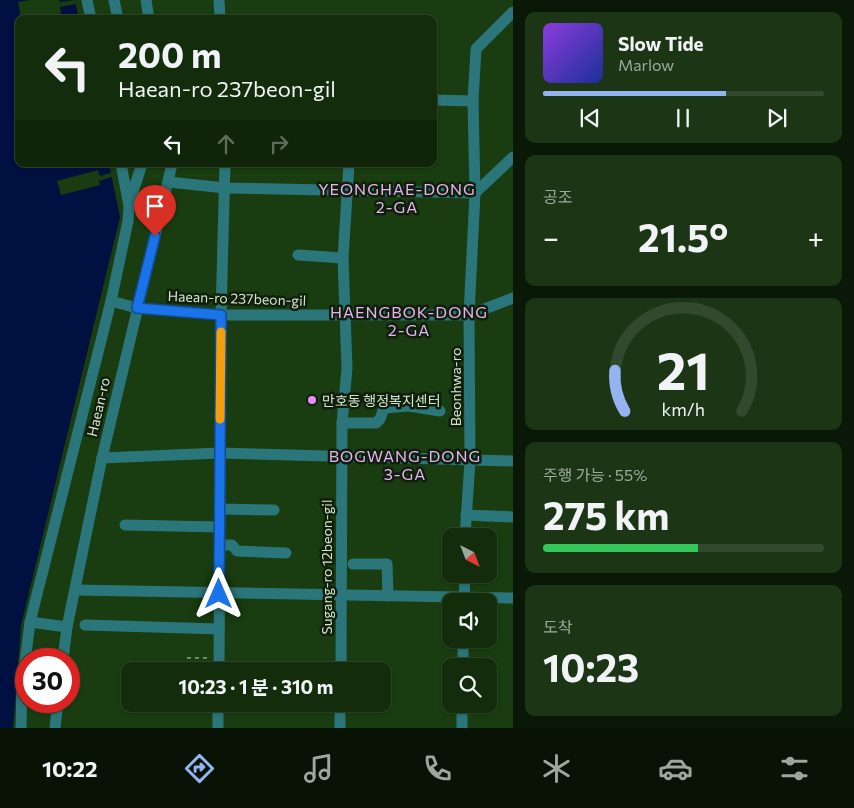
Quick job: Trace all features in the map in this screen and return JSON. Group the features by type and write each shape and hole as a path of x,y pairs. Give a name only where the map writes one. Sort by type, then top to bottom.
{"street":[{"path":"87,0 90,15"},
{"path":"114,0 117,15"},
{"path":"146,0 148,15"},
{"path":"219,0 220,15"},
{"name":"Beonhwa-ro","path":"465,528 470,460 469,315 476,194 473,101 476,50 511,16"},
{"path":"437,100 473,101"},
{"path":"169,182 225,188 476,194 513,157"},
{"path":"122,167 129,206"},
{"path":"21,728 22,686 30,622 111,301 128,221 129,206 141,167"},
{"name":"Haean-ro","path":"65,648 67,627 102,458 172,167"},
{"path":"219,659 221,315 225,167"},
{"name":"Sugang-ro 12beon-gil","path":"341,662 342,423 347,368 347,316 343,258 349,190 349,167"},
{"path":"298,255 343,258"},
{"name":"Haean-ro 237beon-gil","path":"111,301 137,308 221,315 347,316 469,315 513,298"},
{"path":"342,423 376,423 380,419 384,408 409,406 440,411"},
{"path":"102,458 220,453 513,461"},
{"path":"220,509 274,510"},
{"path":"466,515 513,517"},
{"path":"125,525 220,527"},
{"path":"219,545 232,546 237,551 286,552"},
{"path":"353,564 387,564 388,596"},
{"path":"76,590 442,598"},
{"path":"497,598 513,598"},
{"path":"30,622 67,627"},
{"path":"85,625 219,629"},
{"path":"218,712 218,728"},
{"path":"340,712 340,728"},
{"path":"55,728 57,713"},
{"path":"462,713 462,728"}],"path":[{"path":"187,658 219,659"}],"shaded area":[{"path":"0,0 75,0 78,15 15,15 15,167 110,167 120,217 21,625 19,648 15,648 13,728 0,728"}],"pier":[{"path":"30,0 59,0 60,2 75,0 76,4 60,7 61,14 20,15 18,2"},
{"path":"98,170 100,176 111,173 112,177 99,181 100,185 61,195 57,181"}],"slow traffic":[{"path":"220,419 221,332"}],"place":[{"name":"만호동 행정복지센터","path":"312,400"}],"district":[{"name":"YEONGHAE-DONG 2-GA","path":"397,197"},
{"name":"HAENGBOK-DONG 2-GA","path":"409,320"},
{"name":"BOGWANG-DONG 3-GA","path":"405,464"}],"route":[{"path":"155,236 137,308 221,315 219,594"}]}
